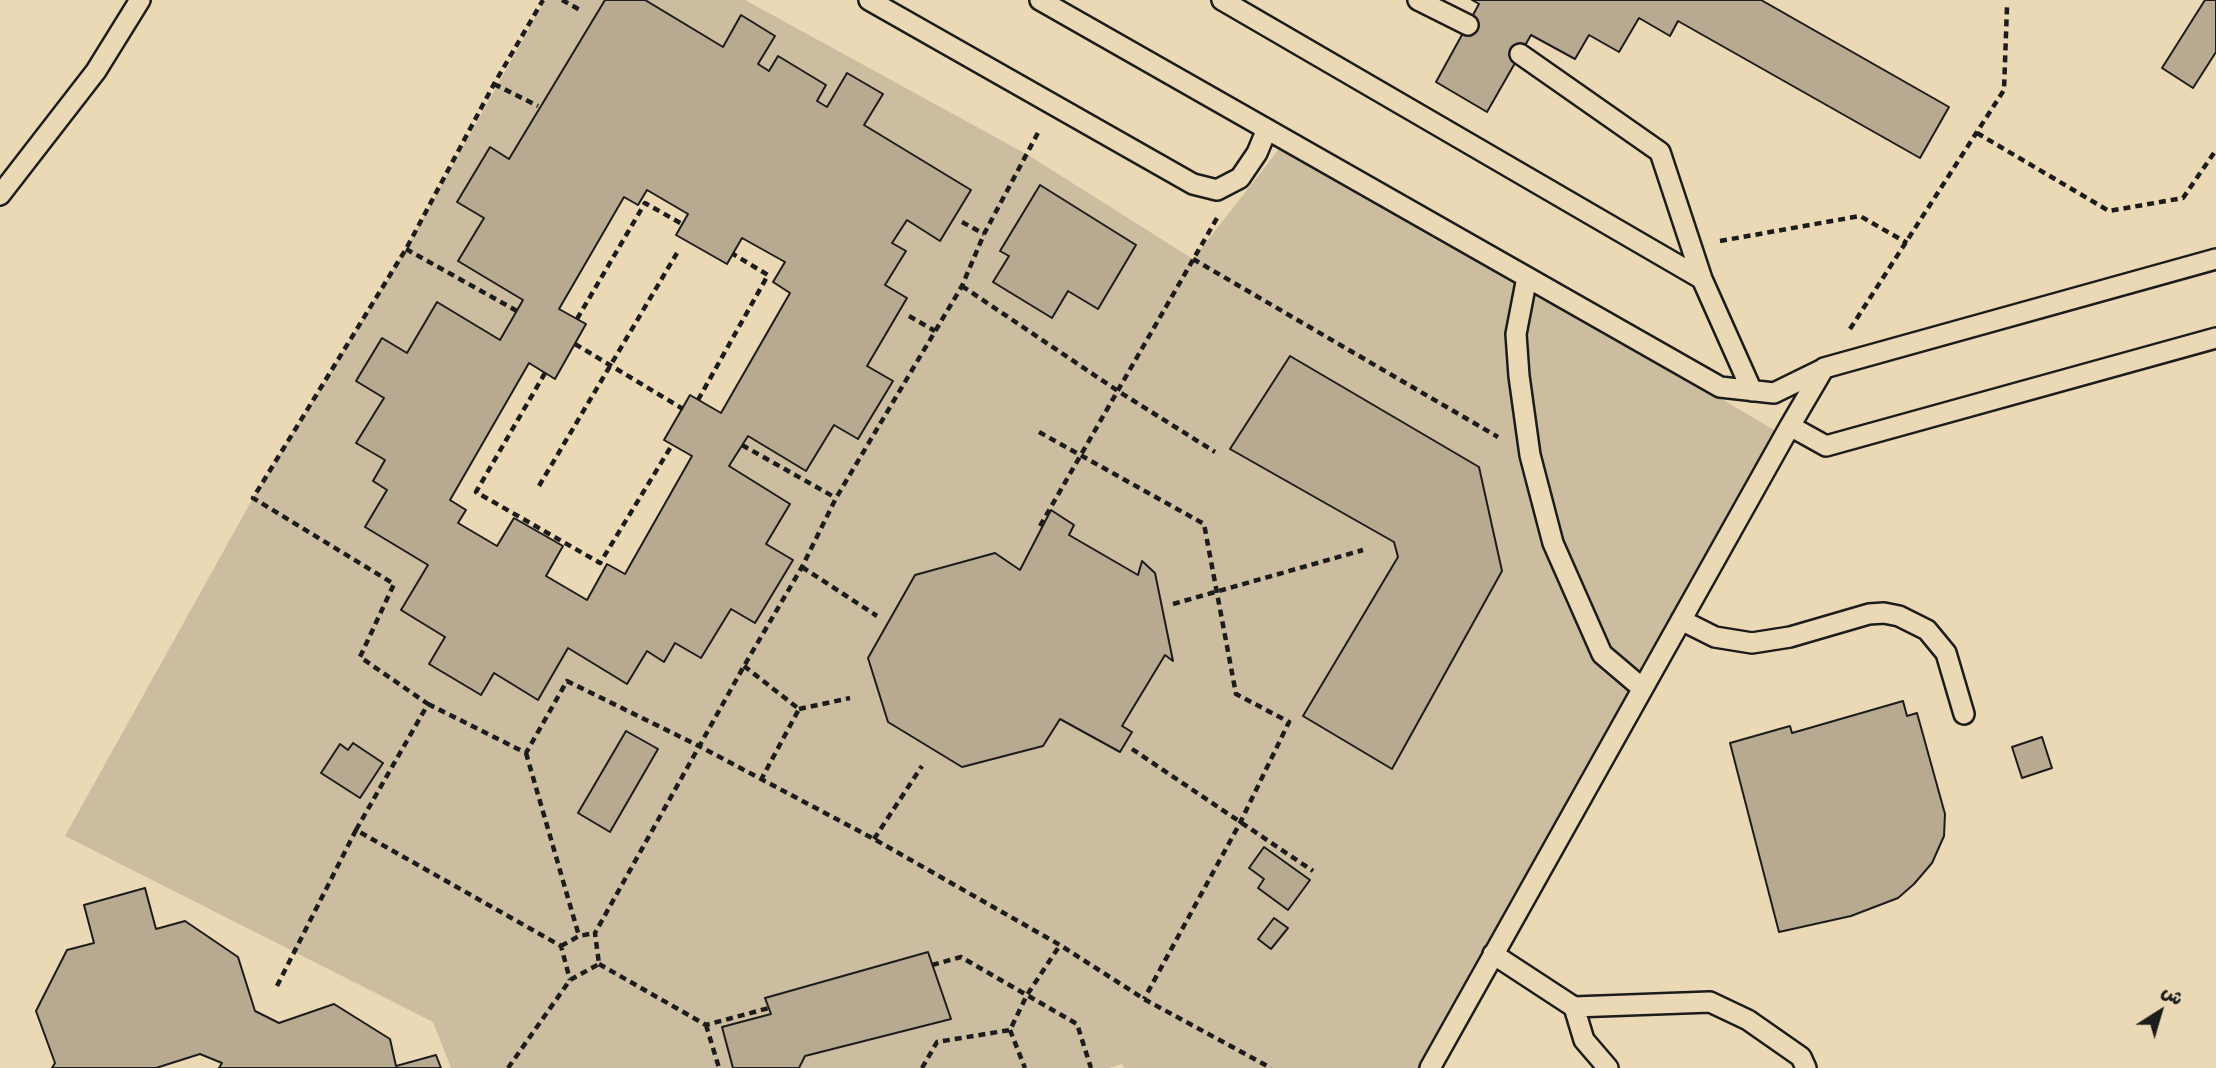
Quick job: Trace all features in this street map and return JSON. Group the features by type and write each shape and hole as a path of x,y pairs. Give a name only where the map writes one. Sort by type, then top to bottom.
{"lane":[{"path":"0,195 96,71 141,0"},
{"path":"869,0 1193,184 1217,190 1240,178 1257,153 1267,129"},
{"path":"1040,0 1720,387 1774,393 1824,368 2216,259"},
{"path":"1222,0 1702,279"},
{"path":"1418,0 1468,25"},
{"path":"1520,54 1660,152 1702,279 1752,391"},
{"path":"1527,278 1516,334 1530,455 1553,543 1602,654 1642,688"},
{"path":"1790,426 1826,446 2216,338"},
{"path":"1430,1068 1824,368"},
{"path":"1681,620 1714,637 1752,643 1790,637 1868,614 1899,616 1927,630 1946,653 1964,714"},
{"path":"1493,954 1574,1007 1710,1002 1748,1020 1801,1057 1806,1068"},
{"path":"1574,1007 1584,1040 1608,1068"}],"path":[{"path":"526,753 428,704 360,657 394,584 253,498 406,249 494,84 543,0"},
{"path":"562,0 582,11"},
{"path":"1824,368 2004,90 2007,7"},
{"path":"494,84 538,106"},
{"path":"599,964 595,933 802,567 836,498 962,286 984,234 1053,104"},
{"path":"1977,133 2109,211 2183,198 2216,150"},
{"path":"1040,526 1240,178"},
{"path":"577,319 645,203 682,224"},
{"path":"1691,246 1860,216 1907,243"},
{"path":"962,222 984,234"},
{"path":"406,249 517,311"},
{"path":"539,486 677,253"},
{"path":"698,400 768,275 733,254"},
{"path":"1194,259 1530,455"},
{"path":"962,286 1118,391 1215,452"},
{"path":"909,316 935,331"},
{"path":"575,344 683,409"},
{"path":"545,373 476,492 600,563 672,444"},
{"path":"1039,432 1204,524 1236,694 1289,722 1240,823 1144,999"},
{"path":"742,445 836,498"},
{"path":"1172,604 1363,550"},
{"path":"802,567 877,616"},
{"path":"744,666 799,709"},
{"path":"579,936 526,753 567,681 762,778 874,839 1060,945 1144,999 1271,1068"},
{"path":"762,778 799,709 850,698"},
{"path":"277,986 356,830 428,704"},
{"path":"1132,749 1313,871"},
{"path":"874,839 922,766"},
{"path":"356,830 561,946 570,980"},
{"path":"561,946 579,936 595,933"},
{"path":"1025,1068 1010,1030 1027,995 1060,945"},
{"path":"932,965 961,957 1077,1024 1091,1068"},
{"path":"509,1068 570,980 599,964"},
{"path":"599,964 706,1025 719,1068"},
{"path":"706,1025 769,1008"},
{"path":"922,1068 937,1042 1010,1030"}],"shaded area":[{"path":"545,0 605,0 509,159 490,147 457,202 484,218 458,261 523,300 500,340 437,302 407,353 382,338 356,381 384,398 357,443 385,460 373,480 387,490 366,527 428,565 401,610 445,637 429,664 481,695 494,673 538,699 568,648 627,683 647,651 664,661 675,643 701,658 731,609 755,623 793,560 766,544 790,504 729,466 748,436 834,425 858,439 893,381 867,366 907,299 885,285 906,251 892,243 907,220 941,240 971,190 864,125 883,94 848,73 827,107 817,101 826,84 778,56 769,71 758,64 775,36 742,15 723,47 645,0 745,0 1028,155 1193,259 1286,140 1784,436 1419,1068 1124,1068 1122,1064 1109,1068 799,1068 805,1056 766,999 771,1014 733,1068 451,1068 433,1022 65,836 253,498 406,249","holes":["1290,356 1479,468 1502,571 1392,769 1303,716 1398,557 1394,542 1231,449","1051,510 1074,525 1069,535 1138,575 1142,562 1155,573 1173,660 1165,655 1122,726 1132,732 1120,751 1060,719 1043,746 962,767 888,722 868,658 915,575 1020,570"]}],"building":[{"path":"605,0 645,0 723,47 741,15 775,36 758,64 769,71 778,56 826,85 817,101 827,107 847,73 883,94 864,125 971,190 940,241 907,220 892,243 906,251 885,285 907,298 867,366 893,381 858,439 834,425 806,471 748,436 729,466 790,504 766,544 793,560 755,623 731,609 701,658 675,643 664,662 647,651 627,684 568,648 538,700 494,673 481,695 429,664 445,637 401,610 428,565 365,527 387,490 373,481 385,460 356,443 384,398 356,381 382,338 407,353 437,302 500,340 523,300 458,261 484,218 457,202 490,147 509,159","holes":["647,190 688,214 676,235 727,264 742,238 785,262 773,282 790,293 721,413 690,395 664,440 692,456 625,574 607,564 587,600 546,576 563,546 514,518 497,546 458,523 466,510 450,500 529,363 555,379 586,324 559,309 624,197 638,205"]},
{"path":"1472,0 1761,0 1949,107 1920,158 1678,21 1670,36 1639,18 1619,52 1589,35 1575,59 1531,35 1487,112 1436,82 1479,4"},
{"path":"2205,0 2216,0 2216,52 2193,88 2162,68"},
{"path":"1040,185 1136,245 1098,309 1068,291 1052,318 993,282 1009,256 1000,251"},
{"path":"1290,356 1479,467 1502,571 1392,769 1303,716 1398,557 1394,542 1230,449"},
{"path":"1051,510 1074,525 1069,535 1138,575 1142,561 1155,573 1173,661 1165,655 1122,726 1132,732 1120,752 1060,719 1043,746 962,767 888,722 868,658 915,575 995,553 1020,570"},
{"path":"1903,701 1907,716 1917,713 1945,814 1944,836 1932,863 1898,898 1851,916 1779,932 1730,743 1790,726 1792,733"},
{"path":"626,731 658,749 610,832 578,813"},
{"path":"2042,737 2052,768 2022,778 2012,747"},
{"path":"353,743 383,763 360,798 321,773 340,744 348,750"},
{"path":"1264,847 1310,880 1288,910 1258,888 1264,879 1249,868"},
{"path":"145,888 156,929 185,921 238,957 255,1011 279,1023 334,1004 390,1039 396,1066 436,1055 441,1068 219,1068 222,1063 200,1054 156,1068 52,1068 55,1063 36,1011 67,950 94,943 84,905"},
{"path":"1274,918 1288,928 1271,949 1258,939"},
{"path":"928,952 951,1019 805,1056 799,1068 733,1068 722,1027 771,1014 765,998"}]}
